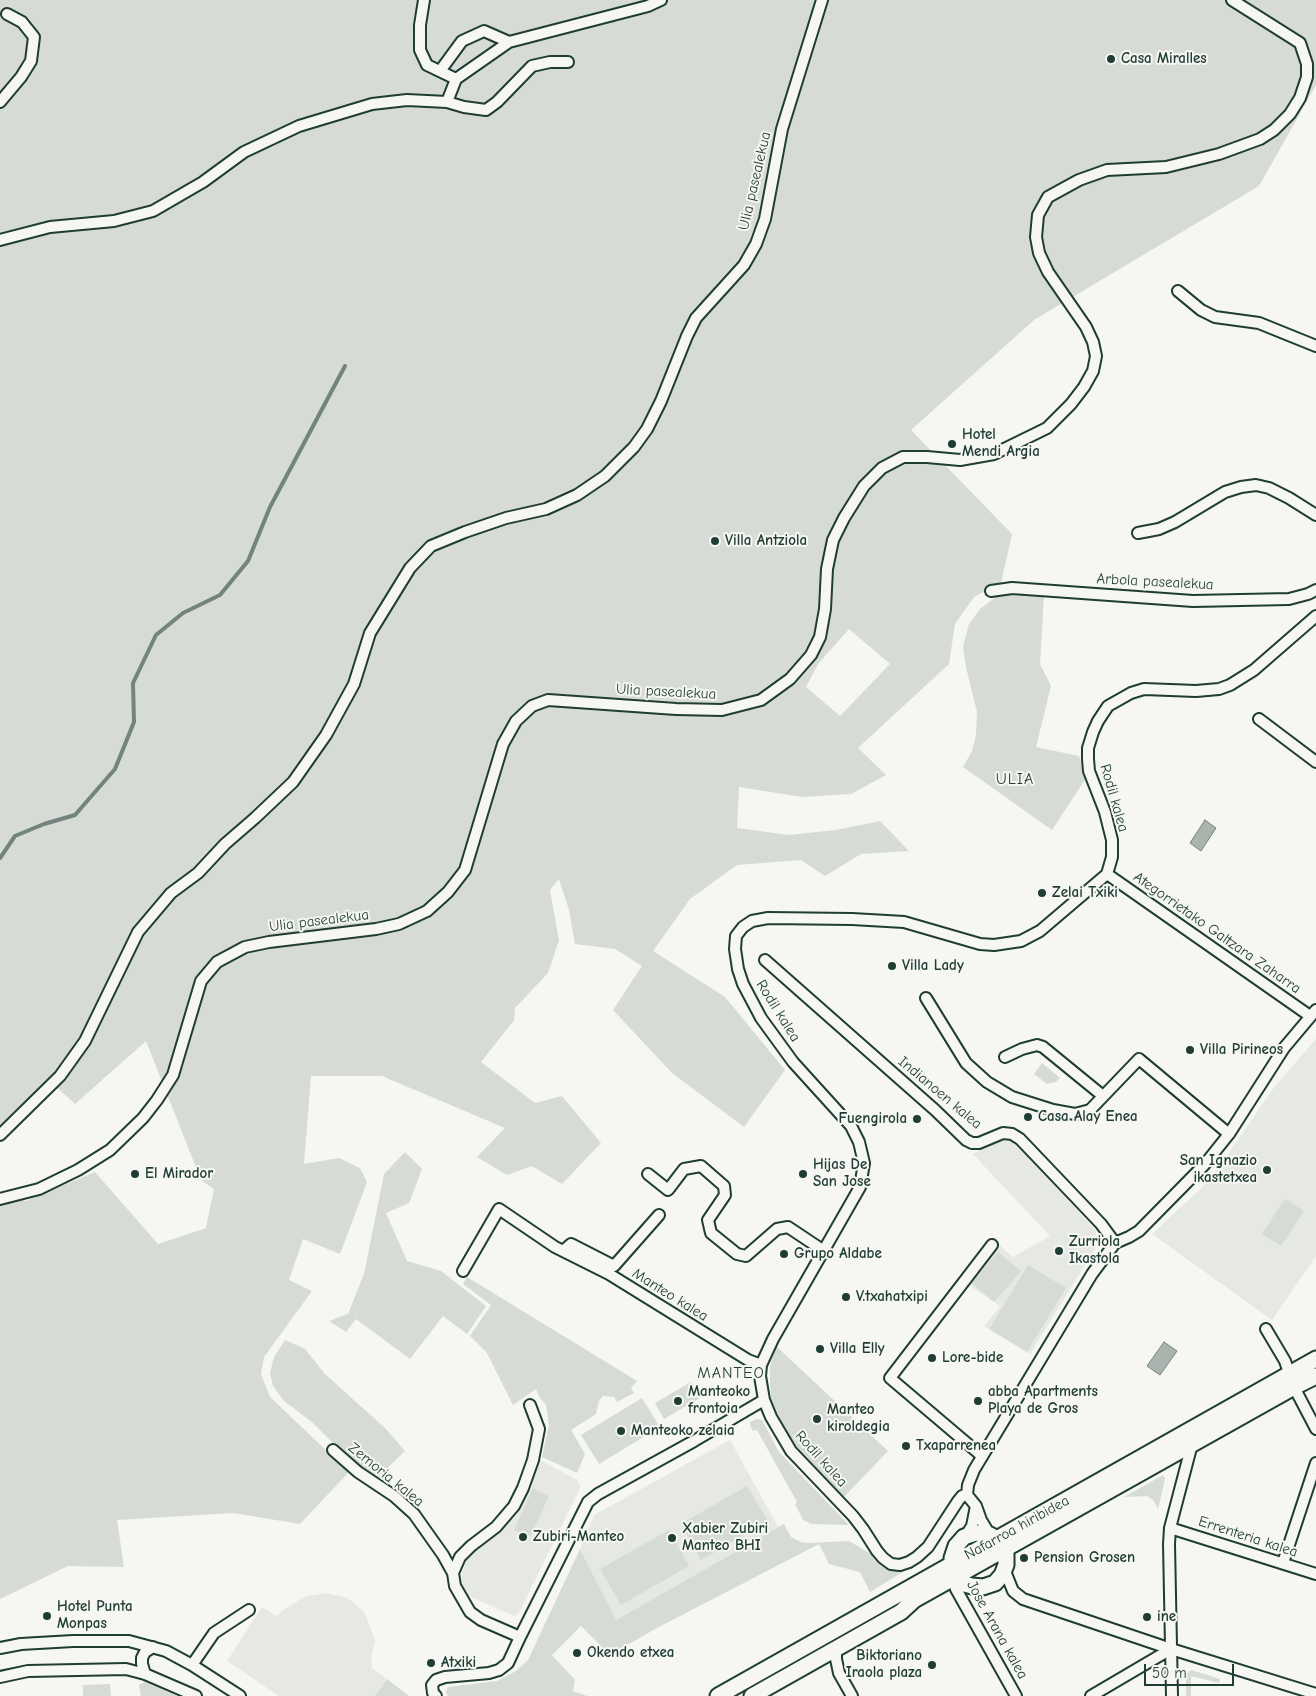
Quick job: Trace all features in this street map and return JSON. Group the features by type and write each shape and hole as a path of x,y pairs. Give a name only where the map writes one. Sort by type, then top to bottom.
{"main road":[{"name":"Nafarroa hiribidea","path":"997,1541 1192,1444 1292,1380 1316,1359"},
{"name":"Nafarroa hiribidea","path":"752,1696 901,1612 914,1600 997,1541 1292,1380 1316,1376"},
{"path":"976,1533 997,1541 1007,1560 1005,1570 995,1583 984,1587 972,1586 952,1572 956,1546 964,1538 976,1533"},
{"name":"Nafarroa hiribidea","path":"718,1696 952,1572"}],"street":[{"path":"424,0 420,26 420,50 427,65 456,79"},
{"path":"447,102 456,79 509,42 648,6 662,0"},
{"name":"Ulia pasealekua","path":"0,1135 60,1076 85,1041 138,932 171,893 198,872 225,844 292,782 326,735 354,684 370,633 410,568 431,546 506,518 546,508 577,495 605,476 634,447 647,429 661,401 696,318 744,265 756,244 765,219 782,129 822,0"},
{"name":"Ulia pasealekua","path":"0,1199 39,1189 78,1170 110,1150 142,1118 157,1100 173,1075 201,981 217,962 245,947 269,942 376,929 399,924 427,911 448,892 465,870 503,744 516,721 532,706 548,700 676,709 722,710 761,700 790,679 811,655 820,637 825,609 827,569 833,540 864,486 882,468 903,457 960,460 994,454 1047,428 1071,404 1093,371 1096,356 1093,342 1086,327 1048,272 1039,253 1036,237 1038,215 1048,197 1079,180 1107,170 1166,167 1219,154 1260,139 1274,130 1290,114 1300,98 1307,77 1307,64 1300,43 1232,0"},
{"path":"0,102 21,77 31,61 34,37 22,22 7,14"},
{"path":"440,71 462,41 484,31 509,42"},
{"path":"0,240 50,227 114,221 153,212 204,182 244,152 299,126 372,104 407,100 447,102 486,110 497,102 532,66 550,62 568,62"},
{"path":"1178,291 1201,310 1215,317 1259,323 1316,346"},
{"path":"1138,533 1159,529 1176,522 1225,492 1256,485 1269,488 1289,498 1316,516"},
{"name":"Arbola pasealekua","path":"991,591 1012,588 1193,601 1289,598 1308,594 1316,590"},
{"name":"Rodil kalea","path":"968,1495 962,1496 928,1547 917,1557 900,1565 891,1564 877,1552 853,1516 791,1452 764,1400 760,1376 761,1365 773,1339 860,1187 864,1164 859,1142 851,1126 793,1062 761,1018 743,984 738,969 735,949 736,936 743,926 752,921 768,918 870,919 904,922 980,944 994,946 1021,941 1040,931 1107,874 1112,857 1112,840 1105,812 1089,771 1088,748 1098,721 1108,706 1131,693 1144,689 1204,690 1219,689 1230,685 1254,670 1316,616"},
{"path":"1259,719 1316,762"},
{"name":"Ategorrietako Galtzara Zaharra","path":"1107,874 1313,1013"},
{"name":"Indianoen kalea","path":"765,960 935,1110 966,1140 972,1143 979,1142 1002,1133 1012,1134 1020,1138 1101,1224 1115,1243"},
{"path":"926,998 966,1063 987,1082 1012,1097 1053,1110 1075,1114 1090,1110 1139,1060 1229,1134"},
{"path":"997,1541 981,1520 976,1506 968,1495 971,1477 982,1456 1092,1274 1115,1243 1129,1238 1139,1231 1190,1182 1229,1134 1284,1048 1313,1013"},
{"path":"1005,1056 1037,1045 1043,1047 1103,1096"},
{"path":"648,1174 668,1190 684,1169 700,1166 724,1186 725,1195 708,1220 711,1232 737,1254 746,1256 777,1228 788,1227 826,1247"},
{"name":"Manteo kalea","path":"463,1271 499,1210 563,1251 620,1281 732,1351 761,1365"},
{"name":"Manteo kalea","path":"563,1251 571,1244 614,1266 659,1215"},
{"path":"982,1456 890,1378 992,1245"},
{"path":"1266,1329 1285,1361 1292,1380 1316,1429"},
{"path":"436,1696 433,1693 432,1685 436,1680 445,1677 489,1673 499,1670 508,1663 588,1502 598,1494 764,1400"},
{"path":"453,1573 460,1557 496,1527 514,1506 523,1488 534,1460 539,1429 530,1406"},
{"path":"1172,1696 1170,1528 1192,1444"},
{"name":"Zemoria kalea","path":"333,1450 358,1472 394,1496 414,1514 453,1573 456,1586 470,1612 480,1620 520,1637"},
{"path":"1283,1563 1316,1463"},
{"path":"964,1538 972,1526 976,1506"},
{"name":"Errenteria kalea","path":"1170,1528 1316,1574"},
{"path":"1005,1570 1013,1591 1023,1599 1171,1649 1316,1694"},
{"name":"Jose Arana kalea","path":"952,1572 956,1589 1016,1696"},
{"path":"192,1665 214,1633 250,1610"},
{"path":"0,1648 21,1644 73,1641 129,1641 166,1651 192,1665 240,1696"},
{"path":"145,1674 142,1658 145,1652 153,1647"},
{"path":"836,1649 839,1673 852,1696"},
{"path":"1091,1696 1171,1649"},
{"path":"0,1677 28,1671 126,1669 145,1674 196,1696"}],"shaded area":[{"path":"0,0 1316,0 1316,85 1259,186 1034,320 911,430 1012,534 1001,583 974,597 955,624 949,664 858,748 886,775 851,794 802,797 739,787 737,828 789,835 836,830 880,821 909,851 861,854 825,876 801,860 737,865 690,899 653,951 725,997 785,1070 744,1127 672,1073 613,1010 642,966 615,949 575,944 569,910 559,879 550,890 559,940 548,973 515,1008 514,1020 481,1062 535,1103 562,1096 601,1143 562,1184 532,1166 507,1175 477,1157 505,1128 382,1076 311,1076 304,1164 339,1158 360,1168 367,1182 340,1254 303,1239 289,1280 312,1291 264,1357 261,1374 270,1397 349,1472 300,1524 233,1513 117,1520 124,1567 68,1566 0,1599 0,1194 26,1201 95,1172 158,1244 206,1228 214,1189 201,1180 146,1041 75,1104 50,1081 0,1129","holes":["849,629 890,664 840,716 806,687 818,664"]},
{"path":"1000,594 1044,595 1040,664 1051,686 1036,747 1079,756 1086,778 1052,830 963,767 972,751 976,735 977,712 963,646 969,624 980,609"},
{"path":"1205,820 1216,828 1201,851 1190,843"},
{"name":"San Ignazio ikastetxea","path":"1316,1039 1316,1256 1272,1320 1152,1234 1210,1180 1275,1086"},
{"path":"1042,1063 1060,1078 1056,1082 1047,1084 1034,1074"},
{"name":"Zurriola Ikastola","path":"1003,1139 1013,1141 1096,1231 1098,1244 1030,1354 984,1326 1000,1306 966,1283 998,1244 1013,1257 1050,1236 973,1154"},
{"path":"405,1152 422,1169 409,1203 386,1213 407,1261 441,1271 486,1306 467,1334 443,1316 410,1359 356,1319 346,1332 329,1321 348,1314 364,1274 384,1174"},
{"path":"1285,1199 1304,1211 1281,1246 1262,1234"},
{"path":"998,1252 1021,1271 994,1302 972,1283"},
{"path":"1028,1265 1066,1288 1027,1352 989,1329"},
{"path":"467,1277 637,1381 631,1388 634,1393 617,1402 614,1397 603,1396 599,1401 596,1414 571,1430 585,1454 577,1473 542,1457 549,1425 546,1405 536,1389 513,1405 487,1353 470,1336 491,1305 463,1284"},
{"path":"285,1340 305,1349 325,1374 386,1429 405,1451 377,1478 337,1447 313,1423 284,1401 273,1386 270,1373 274,1357"},
{"path":"1164,1342 1177,1351 1160,1375 1147,1366"},
{"name":"Manteo kiroldegia","path":"776,1346 888,1451 844,1497 794,1444 777,1413 771,1399 770,1384 770,1367"},
{"name":"Manteoko frontoia","path":"691,1382 700,1398 664,1419 655,1403"},
{"name":"Manteoko zelaia","path":"642,1398 660,1427 599,1464 581,1435"},
{"path":"757,1419 762,1420 779,1452 849,1525 812,1524 803,1520 795,1504 797,1502 757,1430 753,1431 750,1425 750,1422"},
{"name":"Xabier Zubiri Manteo BHI","path":"730,1440 778,1527 616,1620 580,1549 594,1515"},
{"name":"Zubiri-Manteo","path":"538,1459 577,1480 581,1486 519,1613 514,1616 467,1595 462,1585 462,1574 466,1561 475,1550 516,1517 532,1486"},
{"path":"1163,1475 1165,1479 1158,1509 1154,1501 1147,1496 1124,1497"},
{"path":"747,1486 768,1521 701,1560 681,1524"},
{"path":"533,1488 549,1496 530,1537 514,1530"},
{"path":"784,1524 791,1537 801,1542 849,1541 871,1554 880,1564 893,1570 906,1570 870,1592 860,1572 829,1564 819,1544 657,1628 610,1655 581,1626 552,1655 575,1680 573,1691 587,1696 448,1696 446,1693 448,1687 497,1681 516,1671 528,1660 580,1549 616,1620"},
{"path":"669,1530 689,1566 621,1605 600,1569"},
{"path":"326,1593 348,1598 364,1612 375,1639 371,1658 372,1668 387,1679 375,1696 279,1696 227,1661 262,1607 277,1616 304,1597"},
{"path":"1191,1670 1220,1679 1219,1683 1191,1676 1191,1696 1186,1696 1186,1674"},
{"path":"387,1679 409,1696 375,1696"},
{"path":"145,1682 177,1696 141,1696 139,1685"},
{"path":"110,1684 111,1696 83,1696 83,1685"}],"waterway":[{"path":"0,858 15,836 44,824 75,815 115,769 134,722 133,683 156,635 183,613 220,595 248,561 270,507 345,366"}],"place":[{"name":"Casa Miralles","path":"1111,59"},
{"name":"Hotel Mendi Argia","path":"952,444"},
{"name":"Villa Antziola","path":"715,541"},
{"name":"Zelai Txiki","path":"1042,893"},
{"name":"Villa Lady","path":"892,966"},
{"name":"Villa Pirineos","path":"1190,1050"},
{"name":"Casa Alay Enea","path":"1028,1117"},
{"name":"Fuengirola","path":"917,1119"},
{"name":"San Ignazio ikastetxea","path":"1267,1170"},
{"name":"El Mirador","path":"135,1174"},
{"name":"Hijas De San Jose","path":"803,1174"},
{"name":"Zurriola Ikastola","path":"1059,1251"},
{"name":"Grupo Aldabe","path":"784,1254"},
{"name":"V.txahatxipi","path":"846,1297"},
{"name":"Villa Elly","path":"820,1349"},
{"name":"Lore-bide","path":"932,1358"},
{"name":"Manteoko frontoia","path":"678,1401"},
{"name":"abba Apartments Playa de Gros","path":"978,1401"},
{"name":"Manteo kiroldegia","path":"817,1419"},
{"name":"Manteoko zelaia","path":"621,1431"},
{"name":"Txaparrenea","path":"906,1446"},
{"name":"Zubiri-Manteo","path":"523,1537"},
{"name":"Xabier Zubiri Manteo BHI","path":"672,1538"},
{"name":"Pension Grosen","path":"1024,1558"},
{"name":"Hotel Punta Monpas","path":"47,1616"},
{"name":"ine","path":"1147,1617"},
{"name":"Okendo etxea","path":"577,1653"},
{"name":"Atxiki","path":"431,1663"},
{"name":"Biktoriano Iraola plaza","path":"932,1665"}],"district":[{"name":"ULIA","path":"1015,779"},
{"name":"MANTEO","path":"731,1373"}]}
